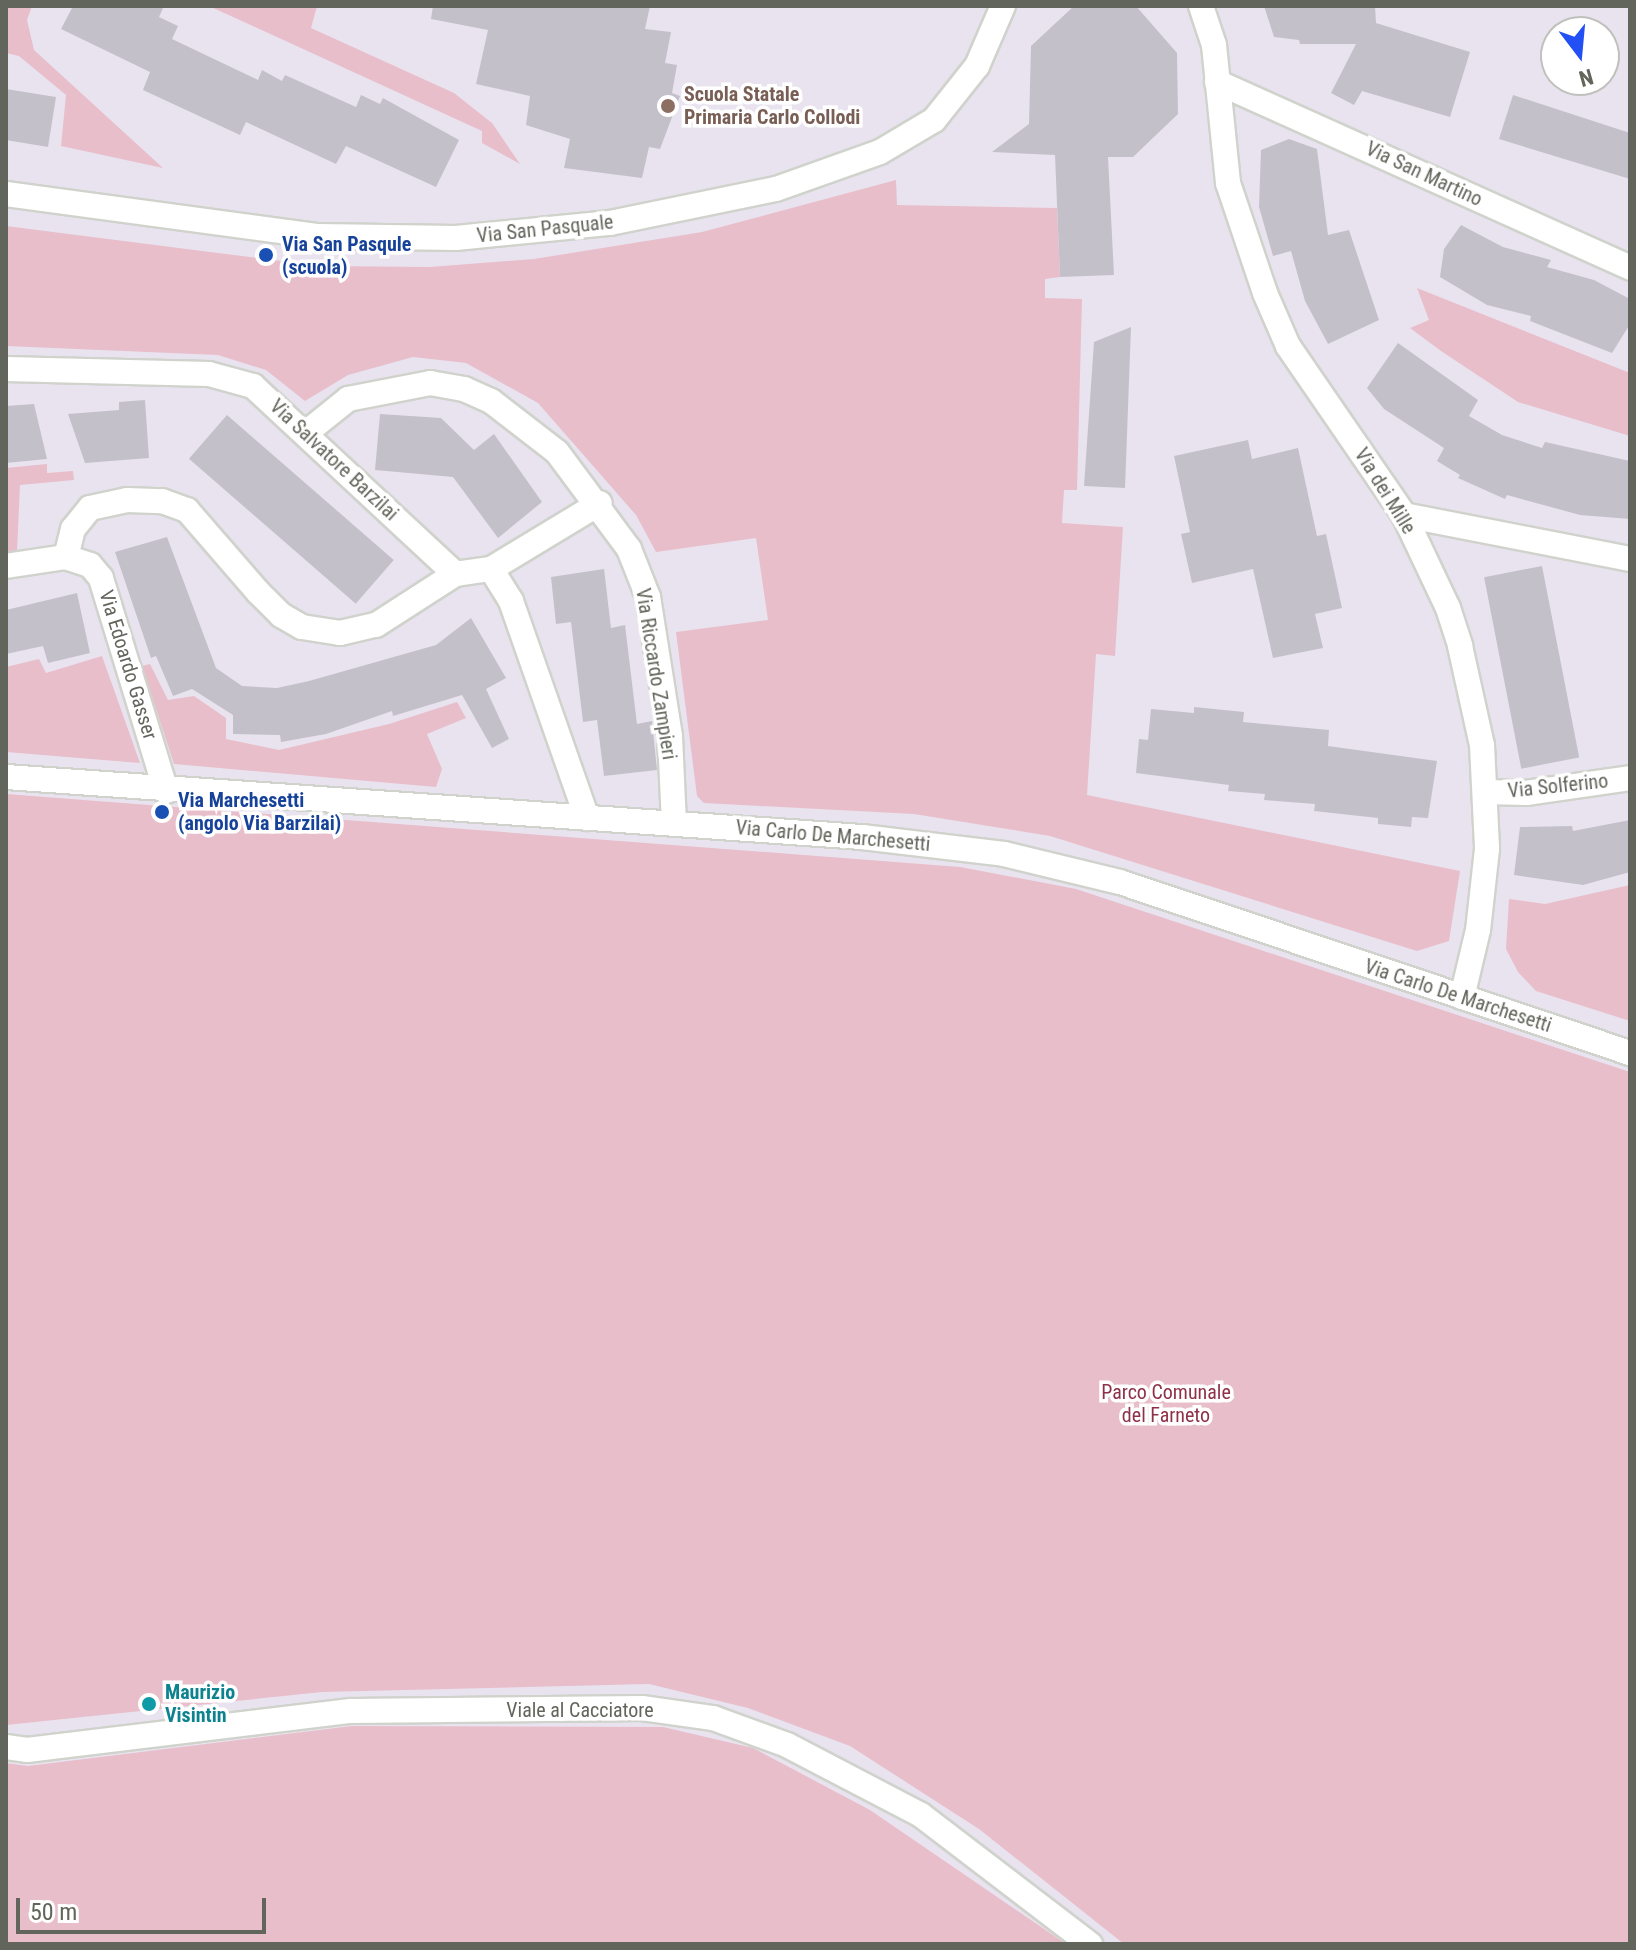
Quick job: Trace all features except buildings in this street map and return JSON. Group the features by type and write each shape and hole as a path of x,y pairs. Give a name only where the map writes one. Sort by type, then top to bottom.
{"street":[{"name":"Via San Pasquale","path":"6,194 318,236 456,238 610,223 776,189 880,152 934,120 977,66 1003,6"},
{"name":"Via dei Mille","path":"1201,6 1214,45 1228,183 1265,293 1288,346 1404,515 1448,608 1460,646 1482,745 1487,849 1478,930 1462,997"},
{"name":"Via San Martino","path":"1217,82 1630,268"},
{"name":"Via Salvatore Barzilai","path":"6,369 209,374 253,386 307,432 455,574"},
{"name":"Via Riccardo Zampieri","path":"307,432 331,410 372,391 430,383 464,389 518,417 557,452 600,503 629,549 648,597 670,736 674,823"},
{"path":"6,566 66,557 73,529 90,508 127,500 162,501 187,510 211,532 281,615 302,627 340,633 376,625 455,574 491,569 600,503"},
{"path":"1404,515 1630,559"},
{"name":"Via Edoardo Gasser","path":"66,557 90,565 101,578 166,791"},
{"path":"491,569 511,601 587,818"},
{"name":"Via Carlo De Marchesetti","path":"6,777 166,791 862,837 1019,857 1120,882 1630,1053"},
{"name":"Via Solferino","path":"1486,792 1526,793 1630,778"},
{"name":"Viale al Cacciatore","path":"6,1747 27,1750 351,1711 642,1708 713,1718 787,1745 921,1815 1090,1944"}],"green space":[{"path":"6,6 32,6 27,20 34,50 163,168 61,146 66,95 19,56 6,53"},
{"path":"209,6 317,6 311,28 454,93 492,123 520,164 482,143 482,131"},
{"path":"896,180 897,205 1057,208 1060,277 1045,279 1045,298 1082,299 1077,490 1064,490 1062,523 1123,527 1115,656 1096,654 1087,795 1460,871 1449,941 1417,951 1050,836 914,814 704,803 697,796 676,632 768,620 756,538 656,552 636,515 538,403 466,363 413,357 348,375 305,401 266,370 218,355 6,346 6,226 320,266 430,267 534,259 702,232"},
{"path":"1417,288 1630,373 1630,436 1518,402 1441,351 1410,328 1429,320"},
{"path":"47,464 47,473 73,471 74,480 20,485 17,551 6,552 6,468"},
{"path":"102,656 140,763 6,752 6,667 39,659 46,673"},
{"path":"150,664 168,700 194,696 226,718 226,739 279,750 389,724 457,702 466,718 427,734 442,769 436,787 174,764 142,666"},
{"name":"Parco Comunale del Farneto","path":"6,794 960,867 1076,889 1630,1072 1630,1944 1124,1944 979,1829 850,1746 748,1708 649,1684 322,1692 6,1725"},
{"path":"1630,885 1630,1021 1536,991 1518,972 1506,949 1509,899 1545,904"},
{"path":"352,1726 663,1727 753,1748 870,1810 1066,1944 6,1944 6,1763 28,1766"}],"place":[{"name":"Scuola Statale Primaria Carlo Collodi","path":"668,106"},
{"name":"Via San Pasqule (scuola)","path":"266,255"},
{"name":"Via Marchesetti (angolo Via Barzilai)","path":"162,812"},
{"name":"Maurizio Visintin","path":"149,1704"}]}
